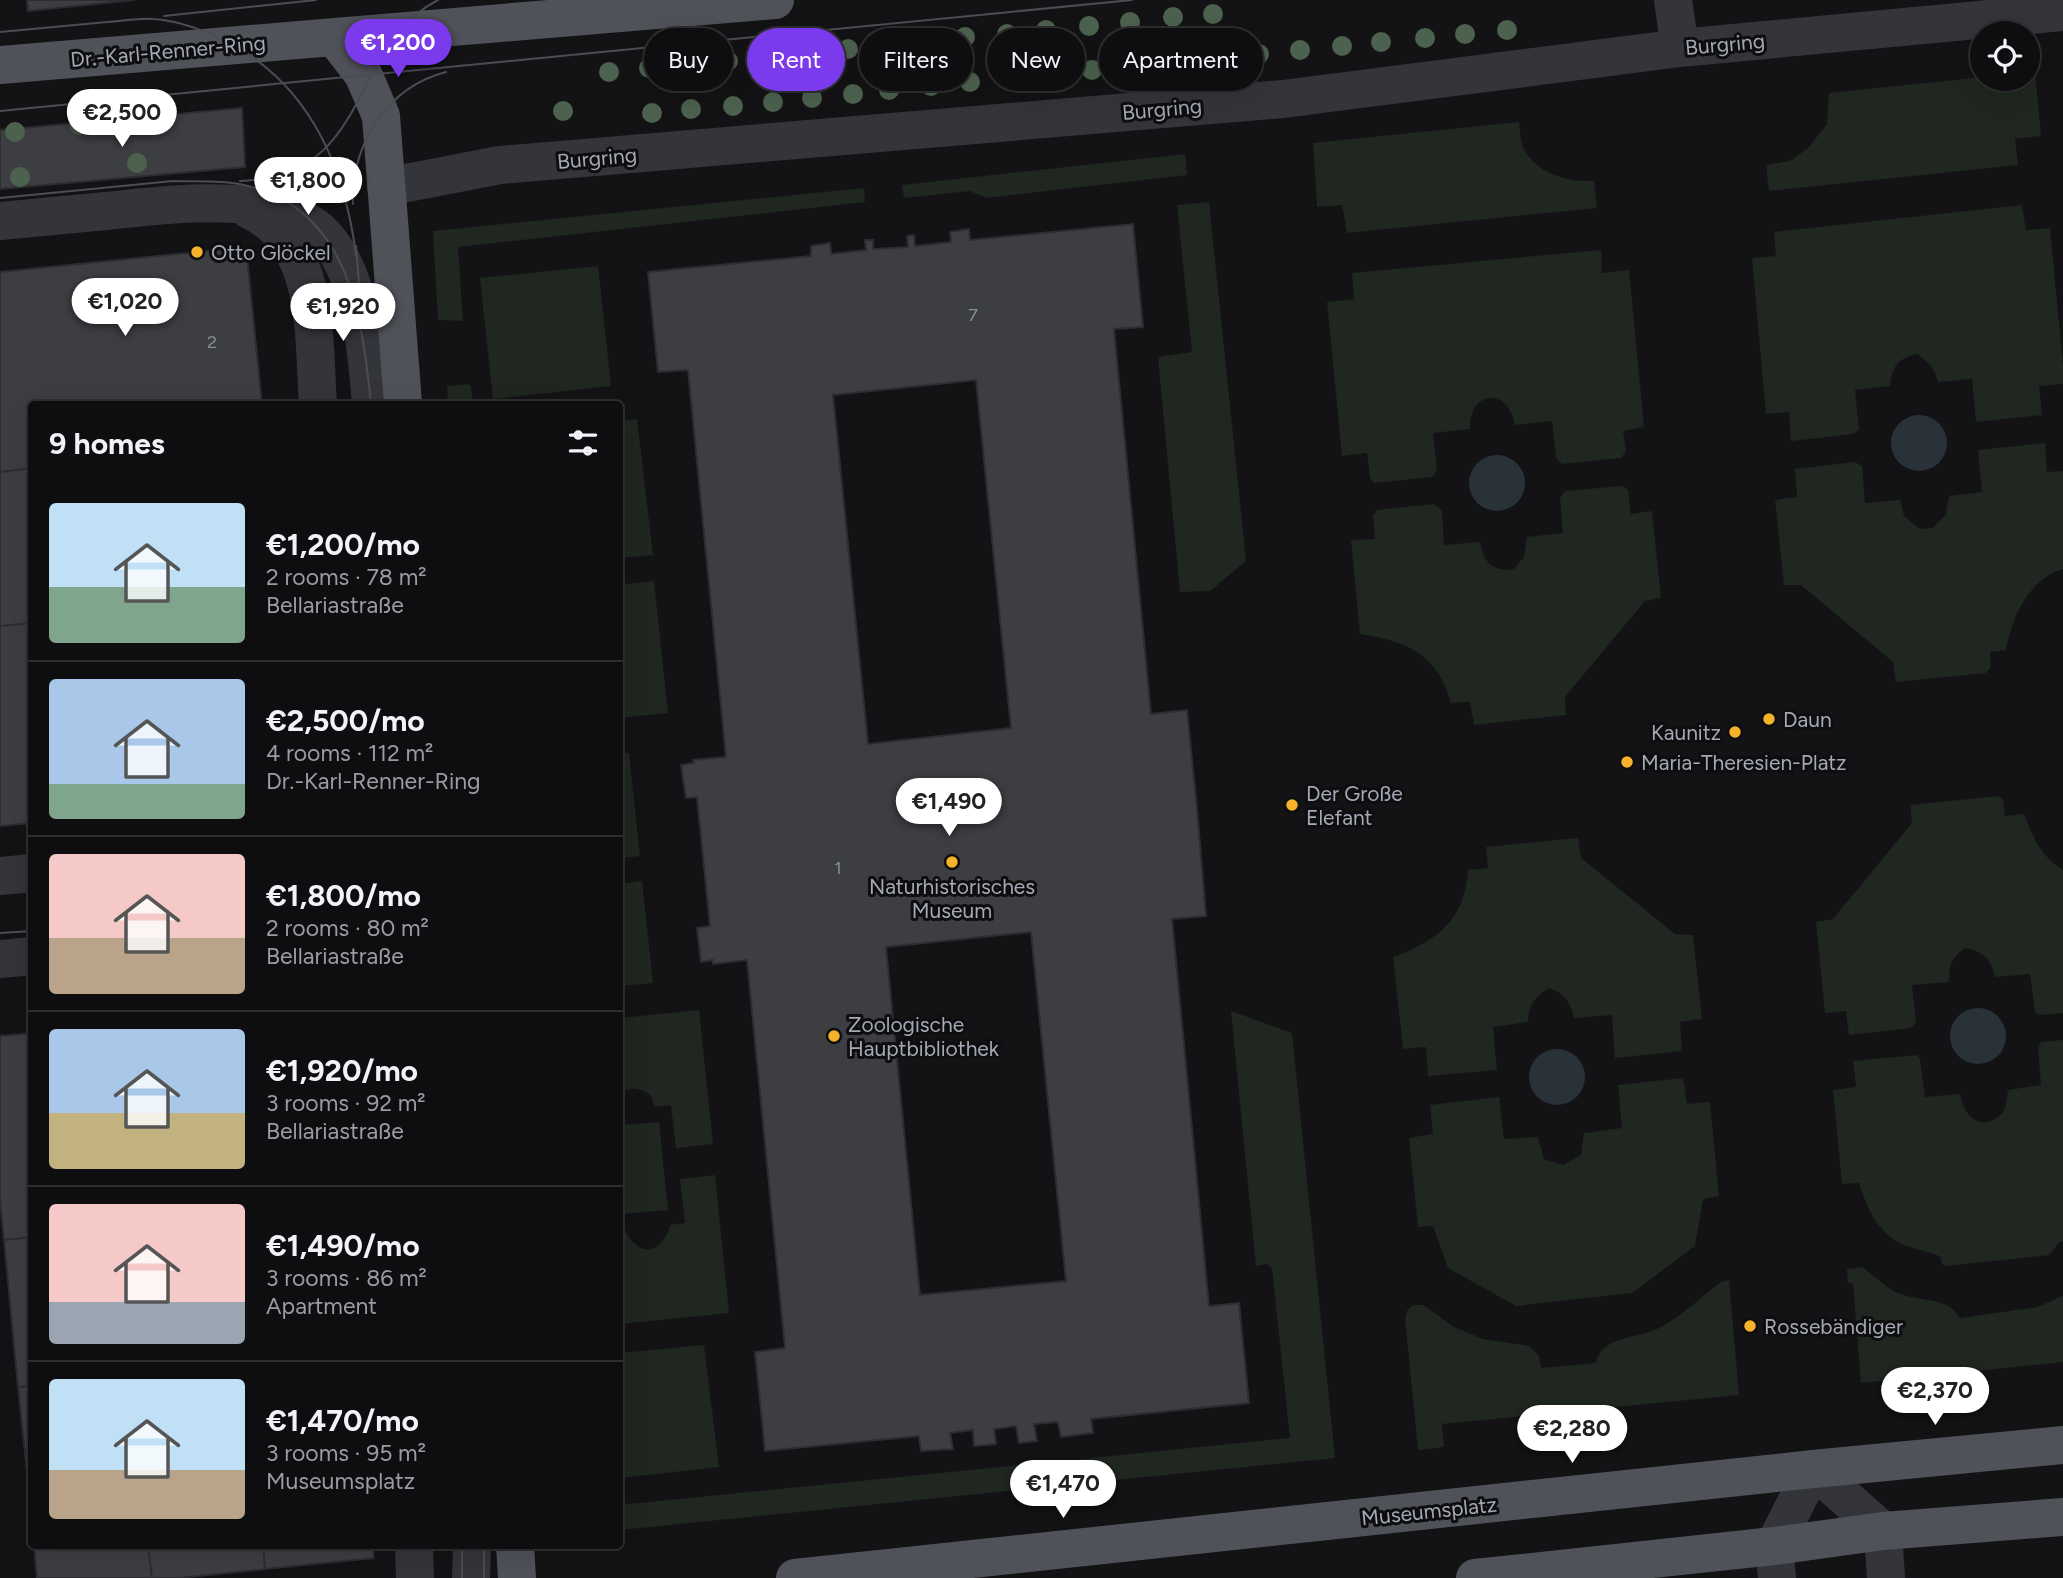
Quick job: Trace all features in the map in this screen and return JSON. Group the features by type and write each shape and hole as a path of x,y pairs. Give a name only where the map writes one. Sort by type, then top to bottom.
{"main road":[{"path":"335,38 775,0"},
{"path":"335,38 362,74 380,116 403,401"},
{"name":"Dr.-Karl-Renner-Ring","path":"0,65 335,38"},
{"name":"Museumsplatz","path":"794,1578 2063,1445"},
{"path":"1475,1578 1776,1562 1882,1531 2063,1517"},
{"path":"514,1549 517,1578"}],"street":[{"path":"1673,0 1680,48"},
{"name":"Burgring","path":"386,187 500,165 1283,99 1680,48 2063,12"},
{"path":"0,221 197,202 274,209 294,214 315,226 327,238 347,275 359,312 371,401"},
{"path":"240,206 257,213 285,236 298,258 308,288 318,401"},
{"path":"0,876 28,873"},
{"path":"0,959 28,956"},
{"path":"1776,1562 1814,1469 1882,1531 1886,1578"},
{"path":"414,1549 415,1578"},
{"path":"471,1578 472,1549"}],"shaded area":[{"path":"1970,78 1970,91 2037,91 2041,136 2015,139 2018,165 1769,191 1766,165 1790,161 1808,148 1827,124 1829,93"},
{"path":"1519,122 1522,145 1534,163 1562,177 1594,181 1597,208 1347,233 1342,205 1317,207 1313,143"},
{"path":"1185,154 1187,175 986,198 970,191 904,198 902,185"},
{"path":"864,188 865,202 458,247 463,321 438,320 433,231"},
{"path":"1209,202 1246,561 1210,591 1180,592 1158,357 1192,352 1177,205"},
{"path":"2022,205 2026,230 2050,228 2063,384 2039,386 2042,415 1976,422 1972,379 1938,382 1930,365 1916,354 1904,358 1897,365 1890,386 1855,390 1859,430 1853,434 1791,441 1789,412 1766,414 1752,258 1776,256 1774,232"},
{"path":"1601,250 1602,273 1629,270 1644,427 1623,431 1626,451 1621,458 1562,464 1556,458 1552,421 1515,425 1505,404 1490,398 1482,400 1476,406 1471,416 1470,429 1433,433 1437,470 1432,477 1374,483 1370,478 1367,453 1342,456 1327,302 1354,299 1352,273"},
{"path":"598,266 611,386 493,399 480,278"},
{"path":"468,384 471,386 473,401 448,401 447,386"},
{"path":"1914,415 1924,415 1939,423 1945,432 1945,454 1939,463 1924,471 1914,471 1896,459 1891,448 1891,438 1903,420"},
{"path":"637,419 653,555 623,558 623,421"},
{"path":"2045,443 2047,472 2063,471 2063,569 2051,574 2031,591 2017,613 2006,650 1990,652 1991,667 1986,673 1896,682 1893,662 1801,585 1784,585 1775,500 1797,497 1795,469 1855,462 1862,466 1865,503 1900,500 1904,516 1920,529 1933,528 1946,514 1949,496 1982,492 1978,450"},
{"path":"1492,455 1502,455 1517,463 1523,472 1523,494 1517,503 1502,511 1492,511 1474,499 1469,488 1469,478 1481,460"},
{"path":"1622,486 1628,490 1631,514 1652,511 1661,598 1645,601 1565,697 1566,715 1474,725 1470,702 1451,703 1445,686 1429,661 1406,646 1360,634 1351,540 1375,539 1373,515 1377,510 1434,504 1442,510 1444,545 1480,542 1490,565 1506,570 1514,569 1524,557 1527,537 1563,533 1560,498 1565,491"},
{"path":"654,581 668,713 623,718 623,585"},
{"path":"623,753 629,753 640,856 623,858"},
{"path":"1998,796 2003,799 2005,816 2024,814 2043,853 2063,870 2063,1013 2039,1015 2035,1012 2030,974 1995,977 1986,957 1965,948 1952,963 1949,982 1912,985 1916,1022 1911,1028 1849,1035 1846,1011 1825,1013 1816,922 1833,919 1912,823 1910,805"},
{"path":"1578,838 1581,858 1675,934 1693,935 1702,1019 1680,1022 1682,1051 1615,1058 1612,1015 1574,1018 1566,999 1549,988 1533,1002 1528,1022 1493,1027 1497,1070 1428,1076 1426,1047 1403,1049 1393,957 1423,944 1446,926 1461,902 1468,870 1488,868 1486,847"},
{"path":"642,881 653,983 623,986 625,883"},
{"path":"1973,1008 1983,1008 1998,1016 2004,1025 2004,1047 1998,1056 1983,1064 1973,1064 1955,1052 1950,1041 1950,1031 1962,1013"},
{"path":"699,1010 713,1144 676,1148 671,1105 655,1107 651,1096 640,1089 632,1088 623,1092 623,1018"},
{"path":"1231,1011 1292,1033 1335,1458 623,1530 623,1505 1290,1438 1272,1269 1267,1264 1256,1266"},
{"path":"2063,1040 2063,1241 2058,1243 2050,1255 1946,1266 1942,1264 1941,1257 1909,1247 1882,1229 1866,1203 1859,1183 1842,1184 1833,1090 1856,1087 1853,1061 1917,1055 1920,1059 1925,1097 1960,1094 1969,1115 1977,1121 1987,1122 1996,1119 2003,1112 2008,1090 2041,1085 2038,1047 2041,1042"},
{"path":"1552,1049 1562,1049 1577,1057 1583,1066 1583,1088 1577,1097 1562,1105 1552,1105 1534,1093 1529,1082 1529,1072 1541,1054"},
{"path":"1683,1078 1687,1104 1710,1102 1719,1196 1703,1199 1695,1246 1632,1293 1516,1306 1448,1268 1433,1226 1418,1227 1409,1138 1433,1134 1430,1105 1499,1097 1504,1139 1538,1137 1544,1159 1563,1165 1581,1155 1584,1133 1622,1128 1618,1085"},
{"path":"659,1122 668,1210 623,1214 623,1125"},
{"path":"715,1175 729,1313 623,1324 623,1229 640,1248 652,1249 665,1237 670,1225 685,1223 680,1179"},
{"path":"1862,1267 1894,1291 1948,1306 1960,1318 2037,1307 2063,1296 2063,1362 1861,1383 1853,1284 1848,1282 1847,1269"},
{"path":"1729,1280 1739,1395 1442,1424 1444,1447 1418,1450 1405,1319 1407,1311 1413,1305 1423,1305 1454,1327 1483,1339 1529,1346 1539,1356 1541,1368 1596,1363 1599,1354 1613,1343 1659,1328 1683,1313 1721,1282"},
{"path":"704,1345 719,1467 623,1478 623,1353"}],"building":[{"path":"27,0 134,0 28,11"},
{"path":"242,108 245,167 0,189 0,130"},
{"name":"Naturhistorisches Museum","path":"1133,224 1143,327 1114,329 1151,714 1187,710 1197,809 1206,916 1172,919 1209,1306 1239,1303 1249,1403 1091,1419 1093,1433 1061,1437 1058,1422 1034,1424 1037,1441 1019,1443 1016,1426 994,1429 996,1444 974,1446 973,1430 950,1433 953,1449 921,1451 919,1436 765,1451 755,1352 785,1348 747,960 713,964 713,960 701,962 697,928 710,926 697,797 686,798 681,765 694,763 693,760 726,757 688,370 658,372 648,272 811,256 811,246 830,243 831,254 866,250 865,240 873,240 873,249 908,247 907,236 914,235 915,246 951,242 950,232 969,229 970,240","holes":["976,380 1011,728 868,744 833,395","1031,932 1066,1281 920,1295 886,947"]},
{"path":"246,247 262,401 28,401 28,468 0,472 0,272"},
{"path":"28,468 28,623 0,626 0,472"},
{"path":"28,623 28,823 0,826 0,626"},
{"path":"28,1033 28,1237 4,1240 0,1199 0,1036"},
{"path":"28,1237 28,1386 18,1387 4,1240"},
{"path":"28,1386 28,1481 18,1387"},
{"path":"34,1549 148,1549 152,1578 37,1578"},
{"path":"148,1549 263,1549 265,1569 179,1578 152,1578"},
{"path":"263,1549 373,1549 374,1558 265,1569"}],"tram line":[{"path":"164,16 316,0"},
{"path":"240,181 283,174 315,157 338,134 388,47 409,21 438,0"},
{"path":"0,111 1132,0"},
{"path":"109,22 152,19 186,25 219,38 250,55 276,76 298,100 331,157 342,188 356,255"},
{"path":"0,32 118,21"},
{"path":"353,204 358,161 377,122 390,105 406,91 446,72"},
{"path":"0,198 173,181 239,184 282,199 309,219 329,243 344,272 362,337 371,401"},
{"path":"356,246 360,294"},
{"path":"0,933 28,931"},
{"path":"462,1549 462,1578"},
{"path":"484,1549 484,1578"}],"place":[{"name":"Otto Glöckel","path":"197,252"},
{"name":"Daun","path":"1769,719"},
{"name":"Kaunitz","path":"1735,732"},
{"name":"Maria-Theresien-Platz","path":"1627,762"},
{"name":"Der Große Elefant","path":"1292,805"},
{"name":"Naturhistorisches Museum","path":"952,862"},
{"name":"Zoologische Hauptbibliothek","path":"834,1036"},
{"name":"Rossebändiger","path":"1750,1326"}]}
